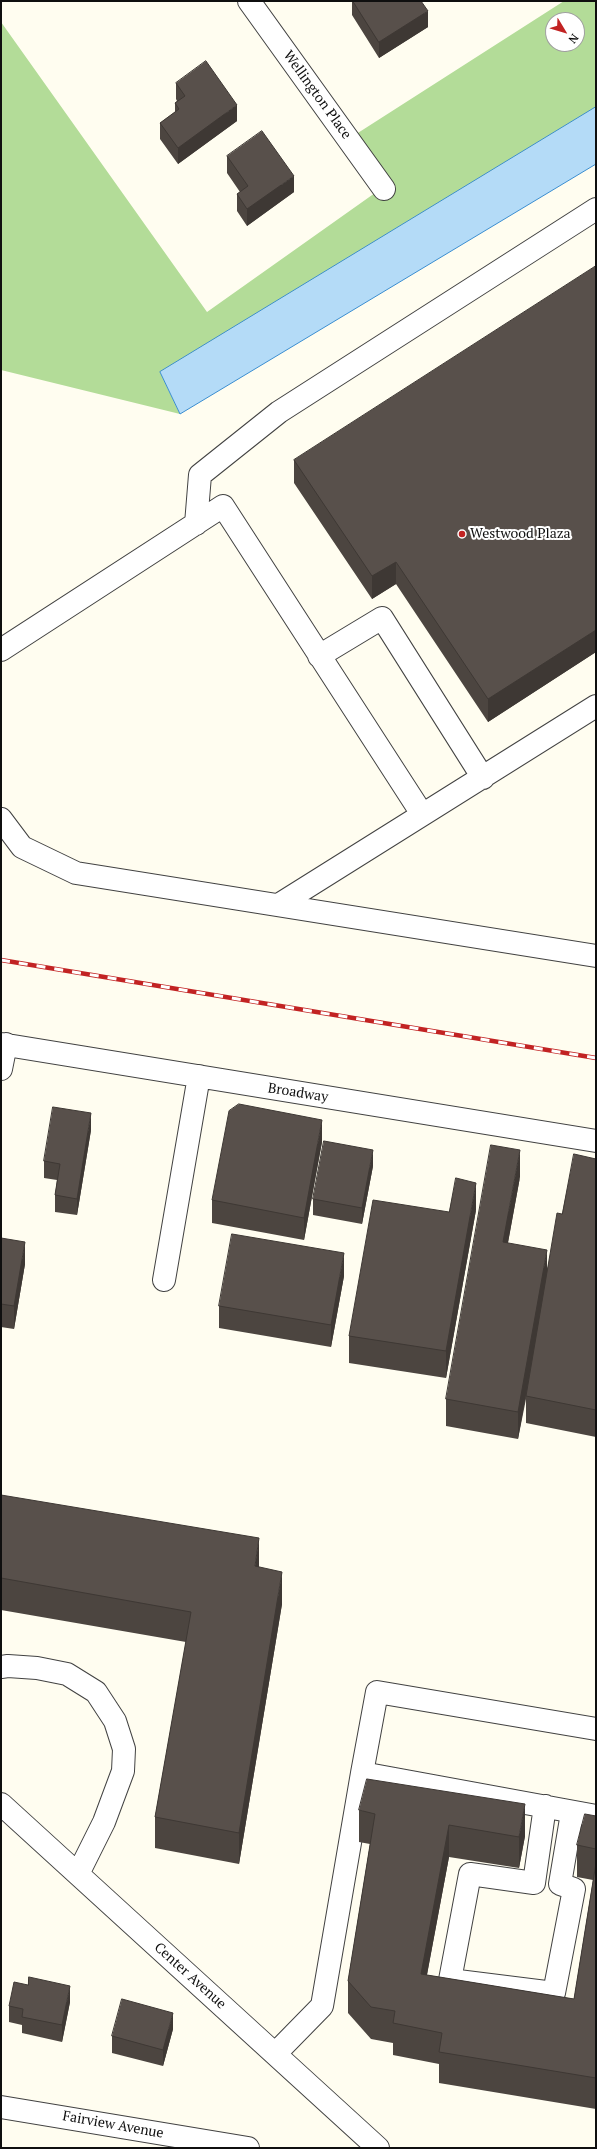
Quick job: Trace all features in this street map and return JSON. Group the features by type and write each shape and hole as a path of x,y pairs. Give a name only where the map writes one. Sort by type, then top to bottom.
{"street":[{"name":"Wellington Place","path":"249,1 384,189"},
{"path":"196,524 200,475 279,412 596,209"},
{"path":"1,650 223,506 422,814"},
{"path":"319,656 382,618 483,778"},
{"path":"280,904 596,706"},
{"path":"1,819 22,847 76,872 596,956"},
{"path":"1,1069 3,1044"},
{"name":"Broadway","path":"3,1044 596,1141"},
{"path":"164,1280 200,1076"},
{"path":"1,1667 37,1668 67,1674 96,1692 115,1721 124,1749 123,1771 104,1822 78,1874"},
{"path":"275,2054 322,2006 377,1692 596,1729"},
{"path":"362,1773 545,1806 572,1813 596,1816"},
{"name":"Center Avenue","path":"1,1804 378,2148"},
{"path":"545,1806 534,1883 470,1874 450,1980 554,1993 574,1889 560,1884 572,1813"},
{"name":"Fairview Avenue","path":"1,2107 248,2148"}],"green space":[{"path":"564,1 596,1 596,107 160,372 180,414 1,370 1,22 207,312 382,188 350,138 545,13 545,52 585,52 585,12 547,12"}],"water":[{"path":"596,107 596,164 180,414 160,372"}],"building":[{"path":"353,1 421,1 428,11 379,42"},
{"path":"206,61 237,105 178,148 160,123 179,109 175,103 185,96 176,83"},
{"path":"262,131 294,176 247,209 237,194 248,186 227,156"},
{"name":"Westwood Plaza","path":"596,266 596,630 488,699 396,562 372,576 294,460"},
{"path":"239,1104 322,1120 304,1218 212,1200 229,1111"},
{"path":"53,1107 91,1113 77,1199 55,1195 60,1164 44,1161"},
{"path":"324,1141 373,1150 362,1208 313,1199"},
{"path":"491,1145 520,1150 503,1242 547,1250 518,1412 446,1399"},
{"path":"574,1154 596,1159 596,1410 526,1396 557,1213 562,1214"},
{"path":"456,1178 476,1183 446,1351 349,1336 373,1200 449,1212"},
{"path":"232,1234 344,1253 331,1325 219,1306"},
{"path":"1,1238 25,1242 14,1306 1,1304"},
{"path":"1,1495 259,1538 255,1566 282,1572 239,1833 155,1817 191,1612 1,1578"},
{"path":"367,1779 525,1804 519,1837 449,1825 421,1974 574,1999 596,1863 596,2078 439,2052 442,2033 393,2023 395,2011 371,2007 348,1981 375,1814 359,1810"},
{"path":"585,1814 596,1816 596,1849 577,1845"},
{"path":"29,1977 70,1986 62,2025 22,2017 23,2009 9,2006 14,1982 28,1985"},
{"path":"122,1999 173,2013 163,2050 112,2036"}],"railway":[{"path":"1,960 596,1058"}],"place":[{"name":"Westwood Plaza","path":"462,534"}]}
